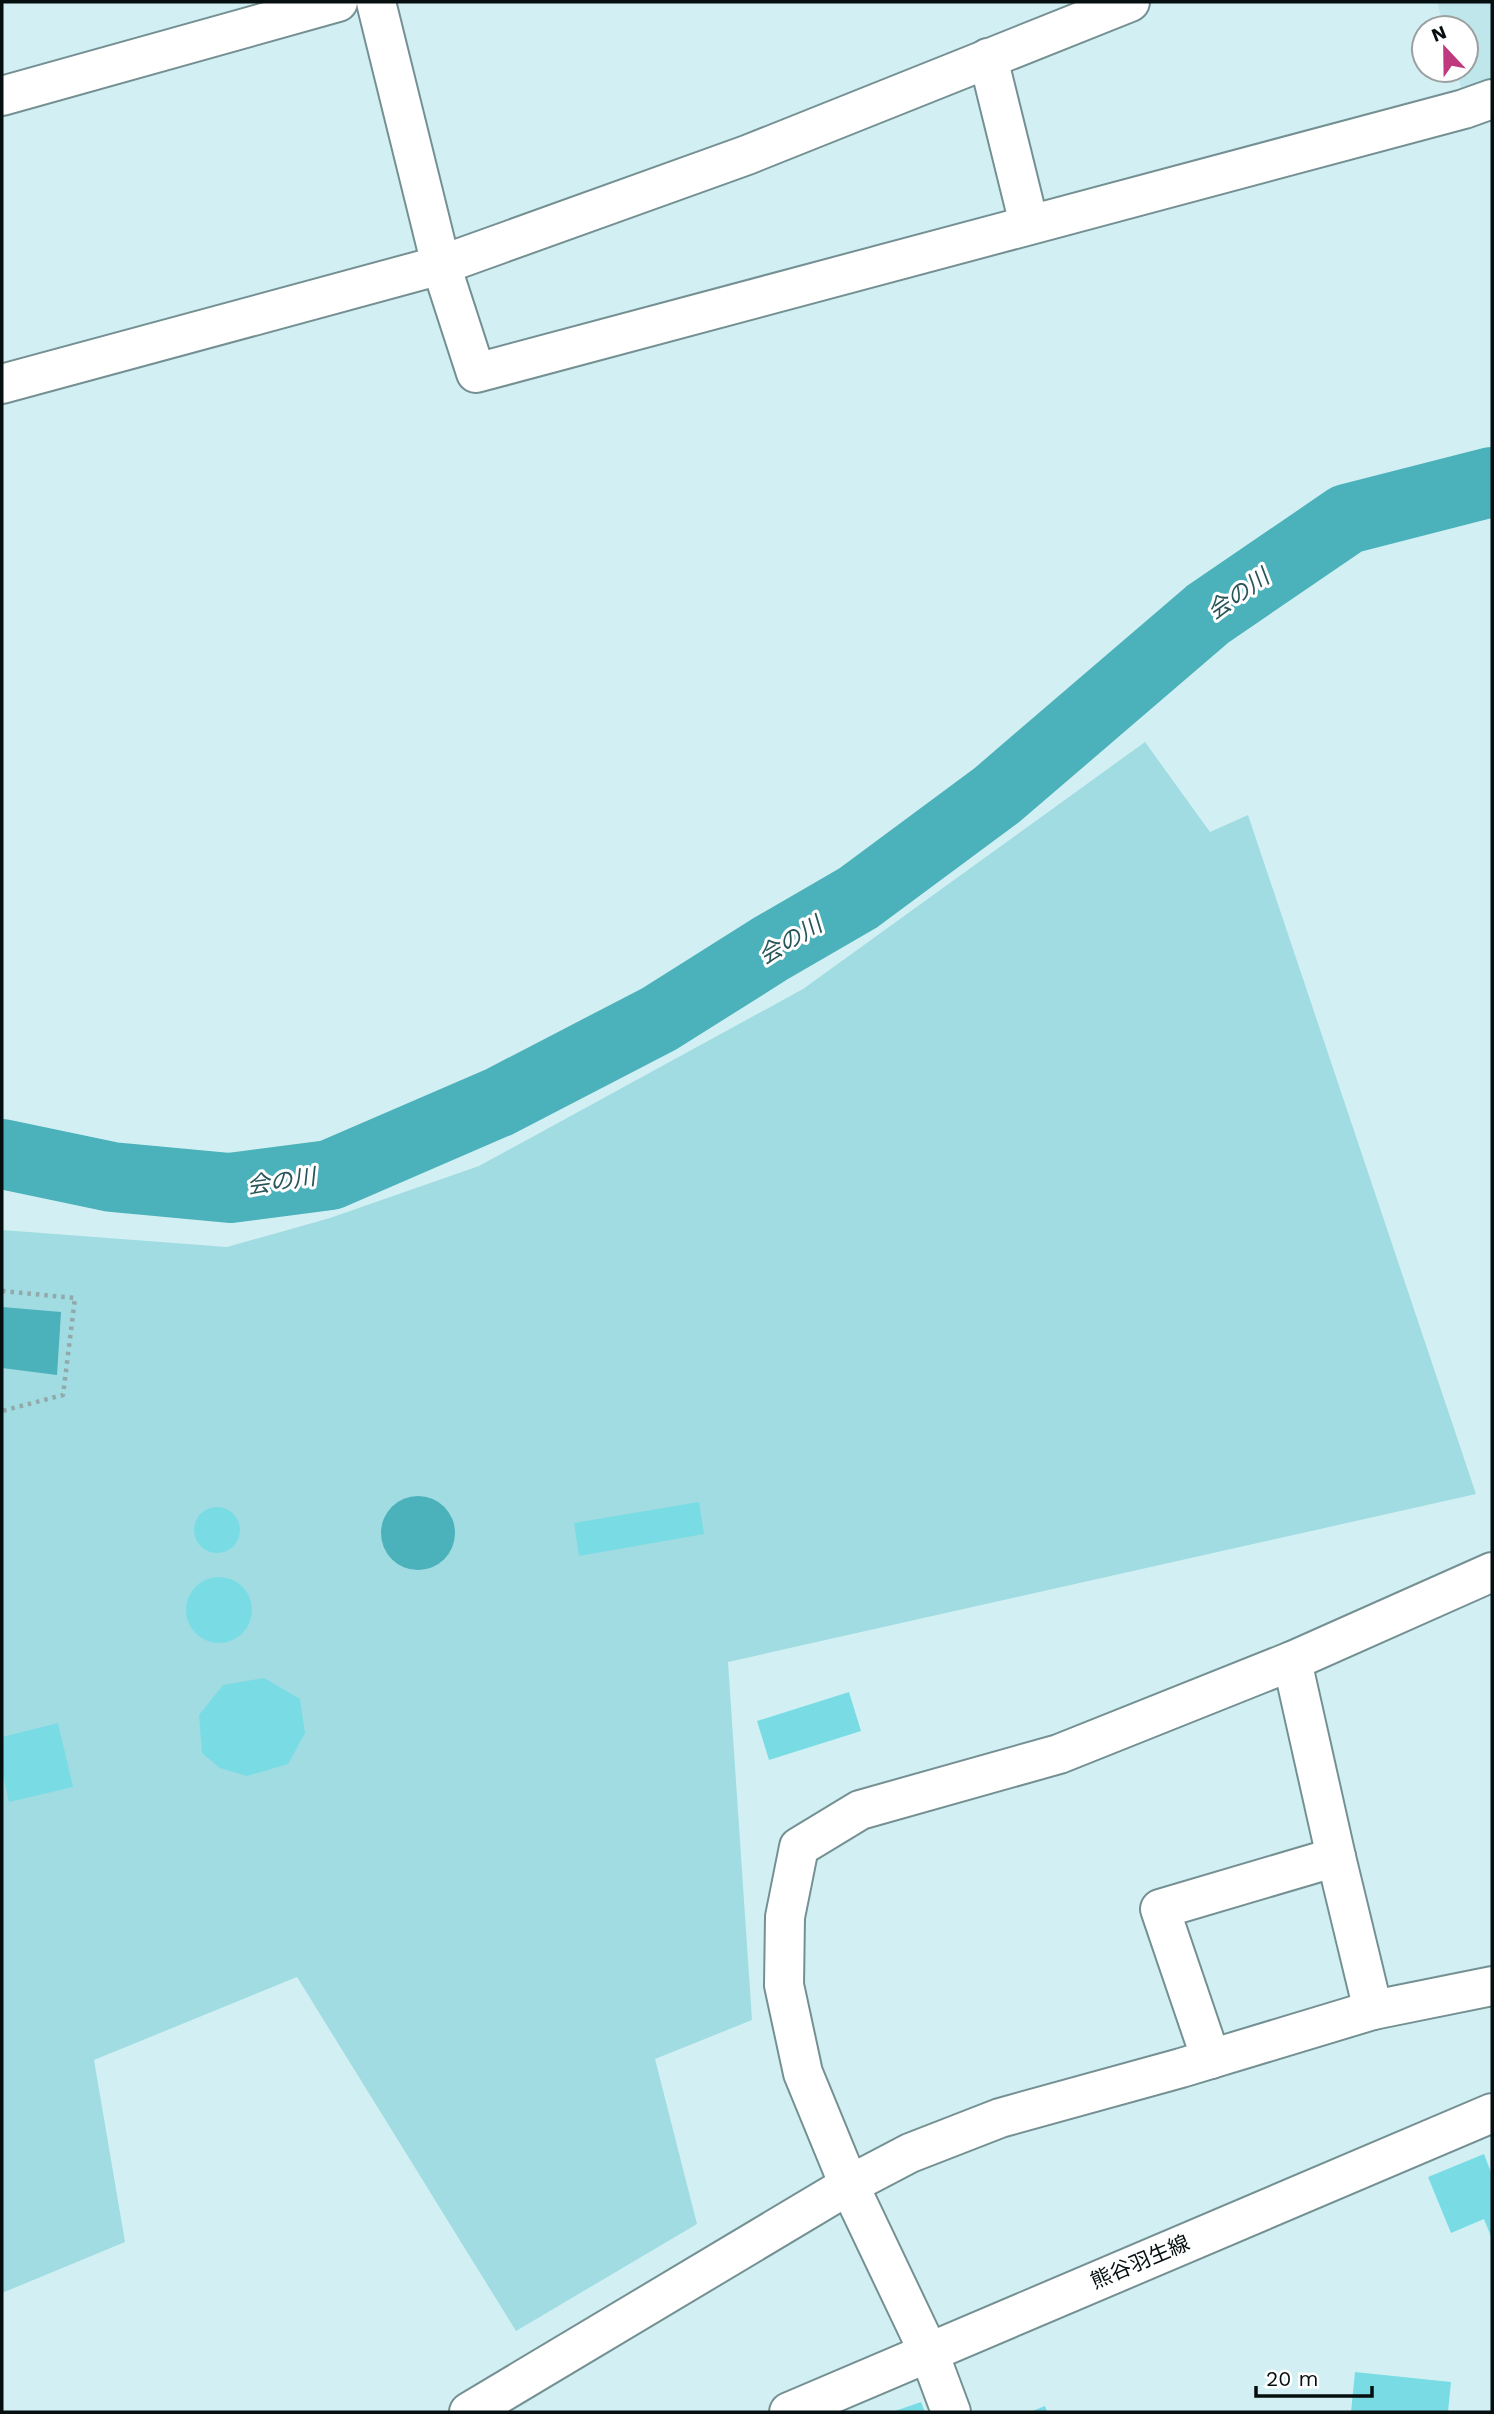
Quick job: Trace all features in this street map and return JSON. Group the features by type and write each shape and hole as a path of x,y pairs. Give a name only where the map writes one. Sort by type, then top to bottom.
{"street":[{"path":"2,96 338,2"},
{"path":"376,2 441,265 476,373 1464,109 1492,99"},
{"path":"2,384 441,265 747,155 1130,2"},
{"path":"988,58 1028,224"},
{"path":"951,2412 929,2353 849,2185 803,2073 784,1985 785,1917 799,1847 860,1810 1059,1754 1292,1661 1492,1572"},
{"path":"1292,1661 1373,2010"},
{"path":"1211,2059 1160,1909 1336,1857"},
{"path":"469,2412 849,2185 910,2153 1000,2118 1373,2010 1492,1986"},
{"name":"熊谷羽生線","path":"789,2412 1492,2113"}],"path":[{"path":"2,1291 75,1298 63,1395 2,1411"}],"shaded area":[{"path":"1437,2 1492,2 1492,85 1463,94 1460,84 1480,84 1480,14 1440,14"},
{"path":"1145,742 1210,832 1248,815 1476,1494 728,1662 752,2020 655,2059 697,2224 516,2331 297,1977 94,2060 125,2242 2,2293 2,1230 227,1247 330,1218 479,1166 803,989"},
{"path":"2,1307 61,1312 57,1375 2,1368"},
{"path":"418,1496 439,1502 449,1512 455,1533 449,1554 439,1564 418,1570 397,1564 387,1554 381,1533 387,1512 397,1502"}],"building":[{"path":"699,1502 704,1534 579,1556 574,1523"},
{"path":"217,1507 233,1514 240,1530 233,1546 217,1553 201,1546 194,1530 201,1514"},
{"path":"219,1577 232,1580 242,1587 249,1597 252,1610 249,1623 242,1633 232,1640 219,1643 206,1640 196,1633 189,1623 186,1610 189,1597 196,1587 206,1580"},
{"path":"264,1678 300,1699 305,1733 288,1764 247,1776 220,1768 202,1753 199,1715 223,1685"},
{"path":"849,1692 861,1731 769,1760 757,1721"},
{"path":"58,1723 73,1787 9,1802 2,1769 2,1737"},
{"path":"1484,2154 1492,2175 1492,2239 1484,2219 1451,2233 1428,2177"},
{"path":"1355,2372 1451,2382 1448,2412 1351,2412"},
{"path":"921,2402 925,2412 892,2412"},
{"path":"1045,2406 1047,2412 1030,2412"}],"waterway":[{"name":"会の川","path":"2,1154 112,1177 230,1188 330,1175 499,1102 659,1019 770,949 858,898 997,795 1208,614 1347,519 1492,482"}]}
